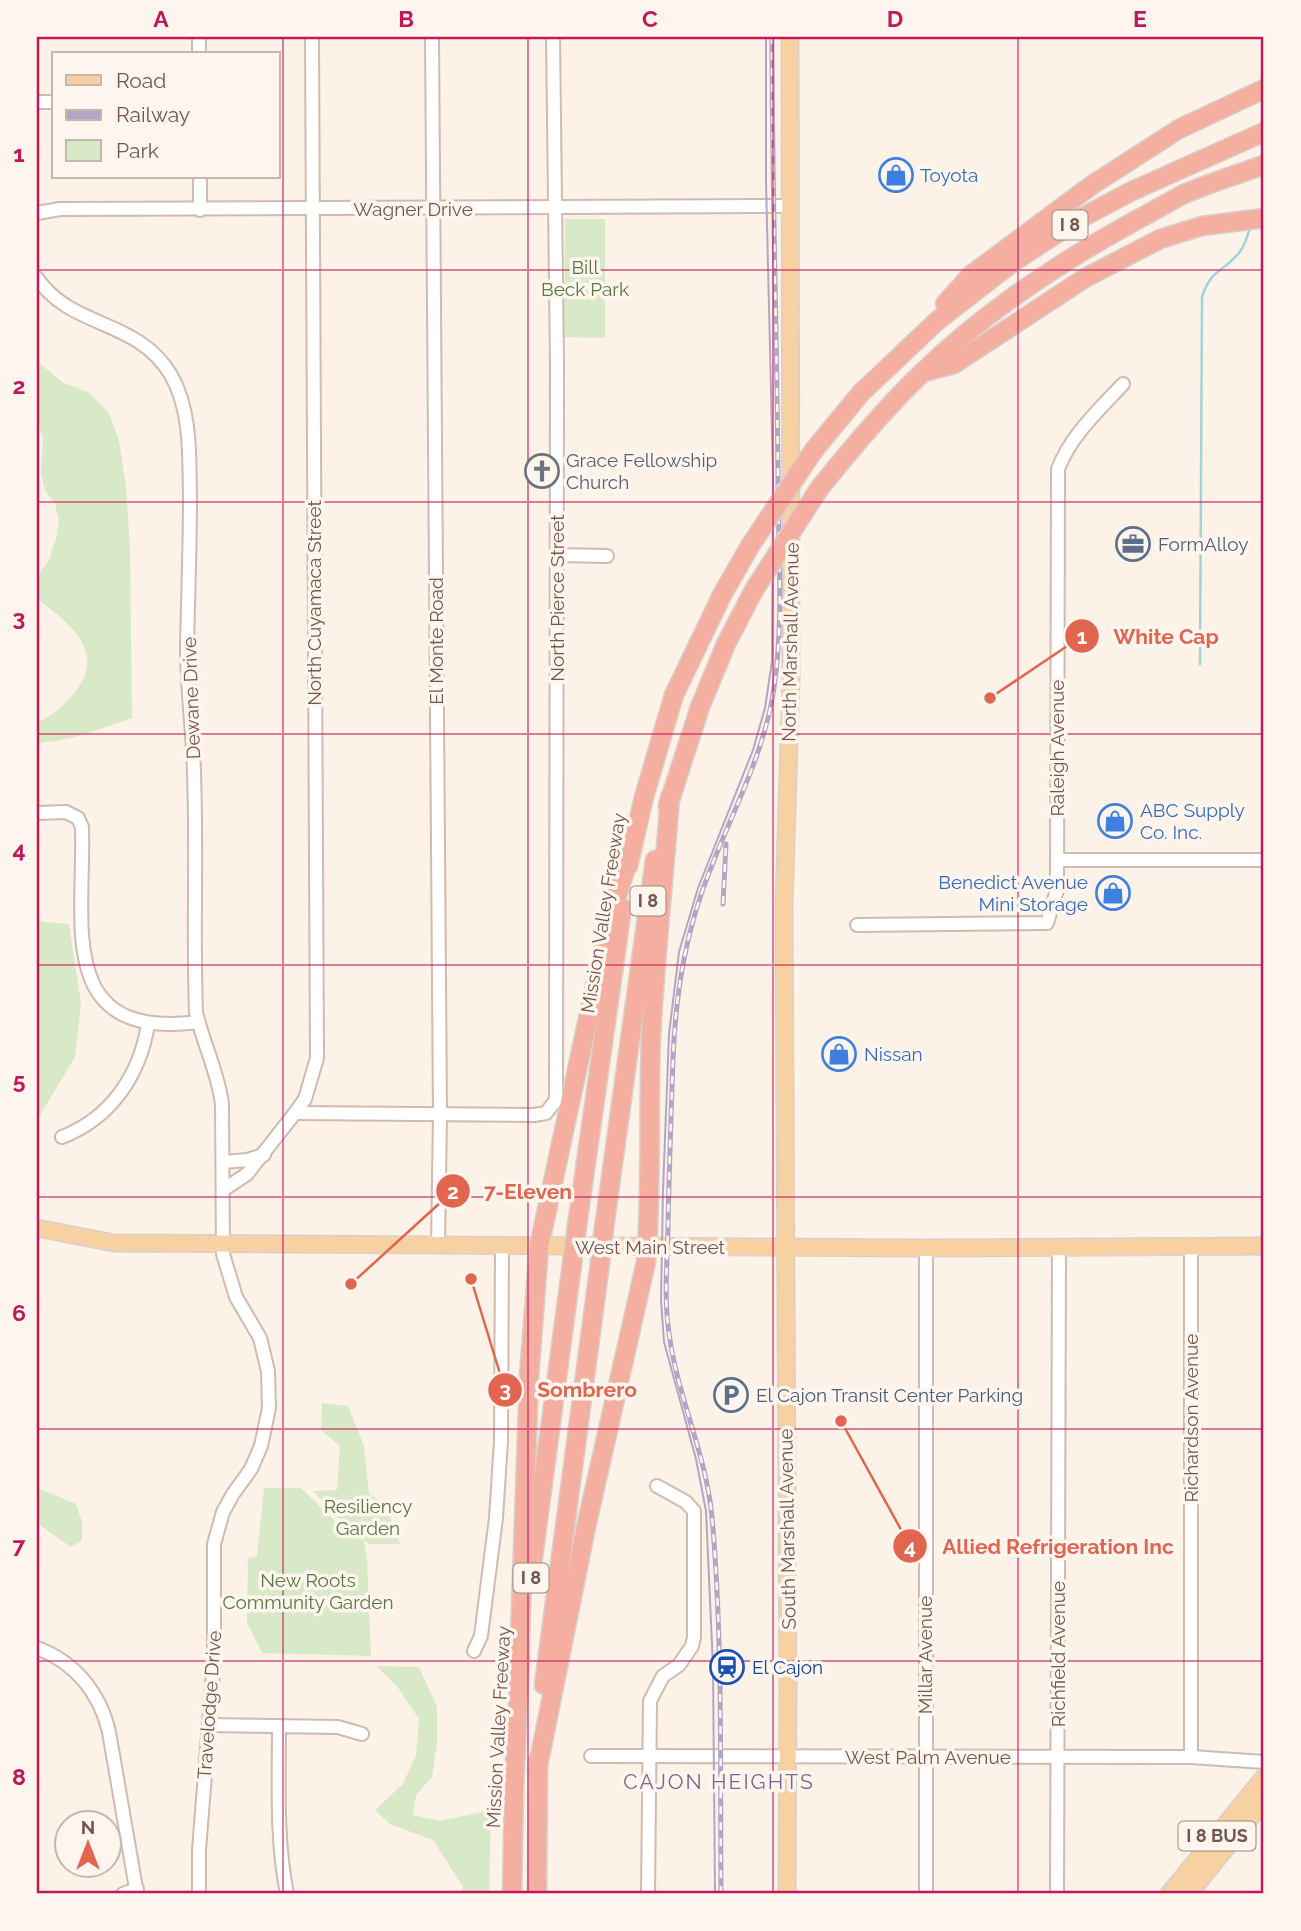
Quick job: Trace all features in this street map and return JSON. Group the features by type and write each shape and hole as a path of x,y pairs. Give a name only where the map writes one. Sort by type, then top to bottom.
{"highway":[{"path":"899,356 971,275 1044,218 1179,129 1264,89"},
{"name":"Mission Valley Freeway","path":"512,1894 513,1788 519,1666 577,1226 630,855 674,695 722,595 750,546 814,450 861,393 899,356 937,321 1013,262 1081,218 1264,132"},
{"name":"I 8","path":"537,1894 537,1771 549,1635 649,896 670,797 710,681 754,590 819,489 869,428 921,373 965,334 1046,274 1108,236 1184,194 1264,165"},
{"path":"921,373 954,364 1085,278 1160,239 1202,226 1264,218"},
{"path":"537,1771 586,1527 646,1262 651,1034 670,797"},
{"path":"519,1666 530,1377 539,1247 609,921 630,855"}],"main road":[{"name":"North Marshall Avenue","path":"786,1247 784,905 792,677 790,37"},
{"name":"West Main Street","path":"37,1228 114,1244 926,1248 1264,1246"},
{"name":"South Marshall Avenue","path":"786,1247 787,1894"},
{"name":"I 8 BUS","path":"1169,1894 1264,1777"},
{"name":"I 8 BUS","path":"1189,1894 1264,1801"}],"street":[{"name":"North Cuyamaca Street","path":"223,1190 247,1174 295,1114 305,1099 317,1058 312,37"},
{"name":"El Monte Road","path":"432,37 440,1115 438,1246"},
{"name":"North Pierce Street","path":"440,1115 546,1113 556,1100 558,555 553,37"},
{"path":"200,178 200,210"},
{"name":"Wagner Drive","path":"37,213 60,209 790,206"},
{"name":"Dewane Drive","path":"37,278 70,309 128,334 153,352 176,385 189,435 191,546 187,651 194,773 195,987 198,1021 219,1081 222,1104 223,1190"},
{"name":"Raleigh Avenue","path":"857,925 1047,923 1057,890 1058,860 1058,469 1065,451 1077,435 1123,384"},
{"path":"558,555 607,556"},
{"path":"37,813 66,812 78,818 82,834 82,951 88,974 97,992 104,1001 127,1017 148,1024 170,1025 198,1021"},
{"path":"1058,860 1264,860"},
{"path":"62,1137 94,1120 120,1094 131,1078 144,1046 148,1024"},
{"path":"295,1114 440,1115"},
{"path":"223,1162 264,1155"},
{"path":"221,1244 223,1190"},
{"name":"Travelodge Drive","path":"199,1894 199,1850 215,1660 214,1544 223,1512 251,1469 261,1446 269,1409 268,1371 260,1338 236,1297 221,1244"},
{"path":"474,1651 481,1636 496,1518 501,1441 502,1246"},
{"name":"Richfield Avenue","path":"1057,1894 1059,1246"},
{"name":"Richardson Avenue","path":"1191,1247 1191,1757"},
{"name":"Millar Avenue","path":"926,1248 926,1894"},
{"path":"648,1894 650,1701 663,1676 686,1657 694,1637 694,1511 686,1502 657,1486"},
{"path":"37,1648 61,1660 79,1675 93,1692 103,1711 137,1892 123,1894"},
{"path":"209,1725 338,1727 362,1734"},
{"path":"279,1726 279,1836 287,1894"},
{"name":"West Palm Avenue","path":"591,1756 1191,1757 1264,1762"}],"green space":[{"name":"Bill Beck Park","path":"565,219 605,219 605,338 564,337"},
{"path":"37,361 62,382 88,392 109,413 119,441 126,487 130,550 132,718 73,737 37,743 37,722 63,706 71,697 84,677 87,663 86,651 80,639 61,617 37,599 37,577 48,562 59,520 55,504 45,490 41,474 43,439 37,419"},
{"path":"37,921 69,924 81,1004 75,1057 37,1120"},
{"name":"Resiliency Garden","path":"322,1403 348,1406 364,1446 369,1494 386,1504 400,1544 369,1544 340,1520 313,1491 337,1490 340,1446 321,1430"},
{"path":"37,1488 76,1504 82,1522 82,1540 71,1547 37,1523"},
{"name":"New Roots Community Garden","path":"264,1488 301,1488 338,1524 364,1541 371,1656 262,1653 247,1622 248,1558 257,1556"},
{"path":"376,1666 419,1667 437,1707 437,1743 432,1777 416,1795 413,1815 440,1821 491,1810 489,1894 461,1894 463,1887 433,1840 390,1824 375,1810 403,1784 416,1755 419,1719 397,1686"}],"waterway":[{"path":"1200,664 1202,297 1213,276 1240,251 1250,228"}],"tram line":[{"path":"715,1894 713,1667 706,1511 696,1459 664,1342 661,1300 663,1190 669,1034 679,952 698,888 753,750 765,708 772,661 773,475 766,182 766,37"}],"railway":[{"path":"721,1894 719,1658 712,1517 704,1470 673,1356 666,1294 674,1039 684,960 708,874 761,743 769,716 777,662 780,584 772,37"},
{"path":"723,904 726,844"}],"place":[{"name":"Toyota","path":"896,175"},
{"name":"Grace Fellowship Church","path":"542,471"},
{"name":"FormAlloy","path":"1133,544"},
{"name":"White Cap","path":"990,698"},
{"name":"ABC Supply Co. Inc.","path":"1115,821"},
{"name":"Benedict Avenue Mini Storage","path":"1113,893"},
{"name":"Nissan","path":"839,1054"},
{"name":"Sombrero","path":"471,1279"},
{"name":"7-Eleven","path":"351,1284"},
{"name":"El Cajon Transit Center Parking","path":"731,1395"},
{"name":"Allied Refrigeration Inc","path":"841,1421"},
{"name":"El Cajon","path":"727,1667"}],"district":[{"name":"CAJON HEIGHTS","path":"719,1782"}]}
